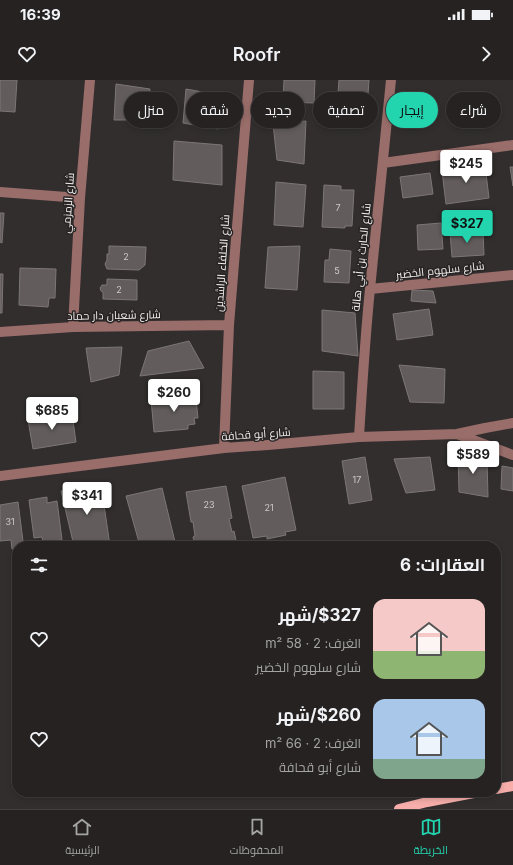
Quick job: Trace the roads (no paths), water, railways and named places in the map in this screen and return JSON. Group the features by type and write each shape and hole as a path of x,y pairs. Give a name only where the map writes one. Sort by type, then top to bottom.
{"main road":[{"path":"501,788 513,786"},
{"path":"399,809 453,797"}],"street":[{"name":"شارع الزمزمي","path":"73,328 80,198 90,80"},
{"name":"شارع الخلفاء الراشدين","path":"224,448 230,325 248,80"},
{"name":"شارع الحارث بن أبي هالة","path":"359,437 370,289 391,80"},
{"path":"383,163 513,144"},
{"path":"0,192 80,198"},
{"name":"شارع سلهوم الخضير","path":"370,289 513,275"},
{"name":"شارع شعبان دار حماد","path":"0,332 73,328 230,325"},
{"name":"شارع أبو قحافة","path":"0,476 224,448 268,446 359,437 456,434 513,423"},
{"path":"456,434 513,455"}]}
